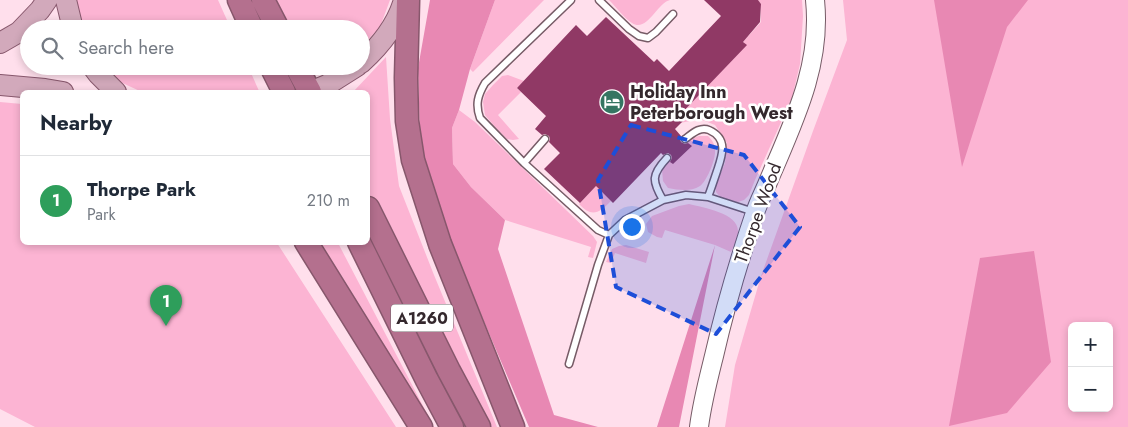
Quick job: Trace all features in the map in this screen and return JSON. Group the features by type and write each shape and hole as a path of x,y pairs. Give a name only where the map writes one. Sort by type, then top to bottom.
{"highway":[{"path":"239,0 248,20"},
{"path":"264,0 274,20"},
{"path":"408,0 407,121 413,160 440,244 513,427"},
{"path":"276,75 283,90"},
{"path":"301,75 309,90"},
{"name":"A1260","path":"370,212 479,427"},
{"path":"308,245 421,427"},
{"name":"A1260","path":"360,245 452,427"}],"main road":[{"path":"30,20 47,0"},
{"path":"66,0 70,20"},
{"path":"370,55 390,31 404,0"},
{"path":"0,44 20,31"},
{"path":"99,75 114,90"},
{"path":"315,90 343,75"},
{"path":"0,85 52,90"}],"street":[{"name":"Thorpe Wood","path":"699,427 701,409 724,314 755,212 802,100 811,72 816,43 817,15 815,0"}],"lane":[{"path":"571,0 485,83 477,101 477,110 480,118 524,162 598,230 609,235"},
{"path":"599,0 629,29 639,36 648,38 674,14"},
{"path":"685,140 704,128 714,132 721,140 723,153 708,197"},
{"path":"524,162 545,139"},
{"path":"663,200 655,187 654,180 660,166 667,158"},
{"path":"569,364 598,265 609,235 625,220 663,200 686,196 708,197 755,212"}],"highlighted area":[{"path":"631,125 744,155 800,227 716,334 616,287 598,180"}],"shaded area":[{"path":"74,0 218,0 227,20 77,20"},
{"path":"276,0 390,0 380,27 370,38 370,20 286,20"},
{"path":"430,0 495,0 470,69 452,128 453,164 471,187 505,220 498,249 554,415 598,427 529,427 456,256 427,176 420,139 418,68"},
{"path":"495,0 544,0 473,72 470,69"},
{"path":"609,0 670,0 665,2 647,21 637,25 626,19"},
{"path":"758,0 802,0 800,64 792,98 749,195 744,200 738,202 721,198 716,192 716,184 725,163 727,143 715,125 700,119 680,123 682,121 676,115 682,113 746,45 743,42 761,22 761,4"},
{"path":"843,0 1128,0 1128,427 725,427 735,365 761,276 847,40"},
{"path":"934,0 1028,0 1007,27 962,167"},
{"path":"386,57 390,119 399,186 497,427 484,427 370,199 370,90 355,90"},
{"path":"112,75 252,75 259,90 138,90 118,81"},
{"path":"508,75 524,81 517,88 521,92 498,115 519,139 513,140 507,139 485,115 483,102 485,94 493,85 502,76"},
{"path":"0,102 20,104 20,245 278,245 396,427 35,427 0,409"},
{"path":"459,110 475,122 593,236 597,242 593,258 588,257 591,247 505,220 471,187 453,164 452,128"},
{"path":"699,136 708,136 715,148 713,164 708,175 700,186 692,189 668,188 663,181 662,170 667,161 688,140"},
{"path":"596,186 611,201 603,209 592,212 579,204"},
{"path":"689,204 720,213 733,221 737,226 738,233 731,252 715,245 665,230 662,238 648,232 646,224 652,216"},
{"path":"312,245 339,245 434,427 425,427"},
{"path":"626,245 649,252 646,263 615,253 611,263 606,262 612,249"},
{"path":"715,245 679,427 657,427"},
{"path":"1034,251 1051,362 1007,413 949,426 980,258"}],"building":[{"name":"Holiday Inn Peterborough West","path":"704,0 758,0 761,4 760,22 743,42 747,45 678,117 683,121 675,129 681,136 681,142 692,146 673,164 670,162 671,155 668,153 663,155 661,153 613,203 596,186 580,203 544,169 560,153 549,142 549,136 542,135 535,129 546,116 517,88 576,25 587,36 606,17 654,62 657,59 669,71 721,16"}],"place":[{"name":"Holiday Inn Peterborough West","path":"612,102"},
{"name":"Thorpe Park","path":"166,326"}]}
